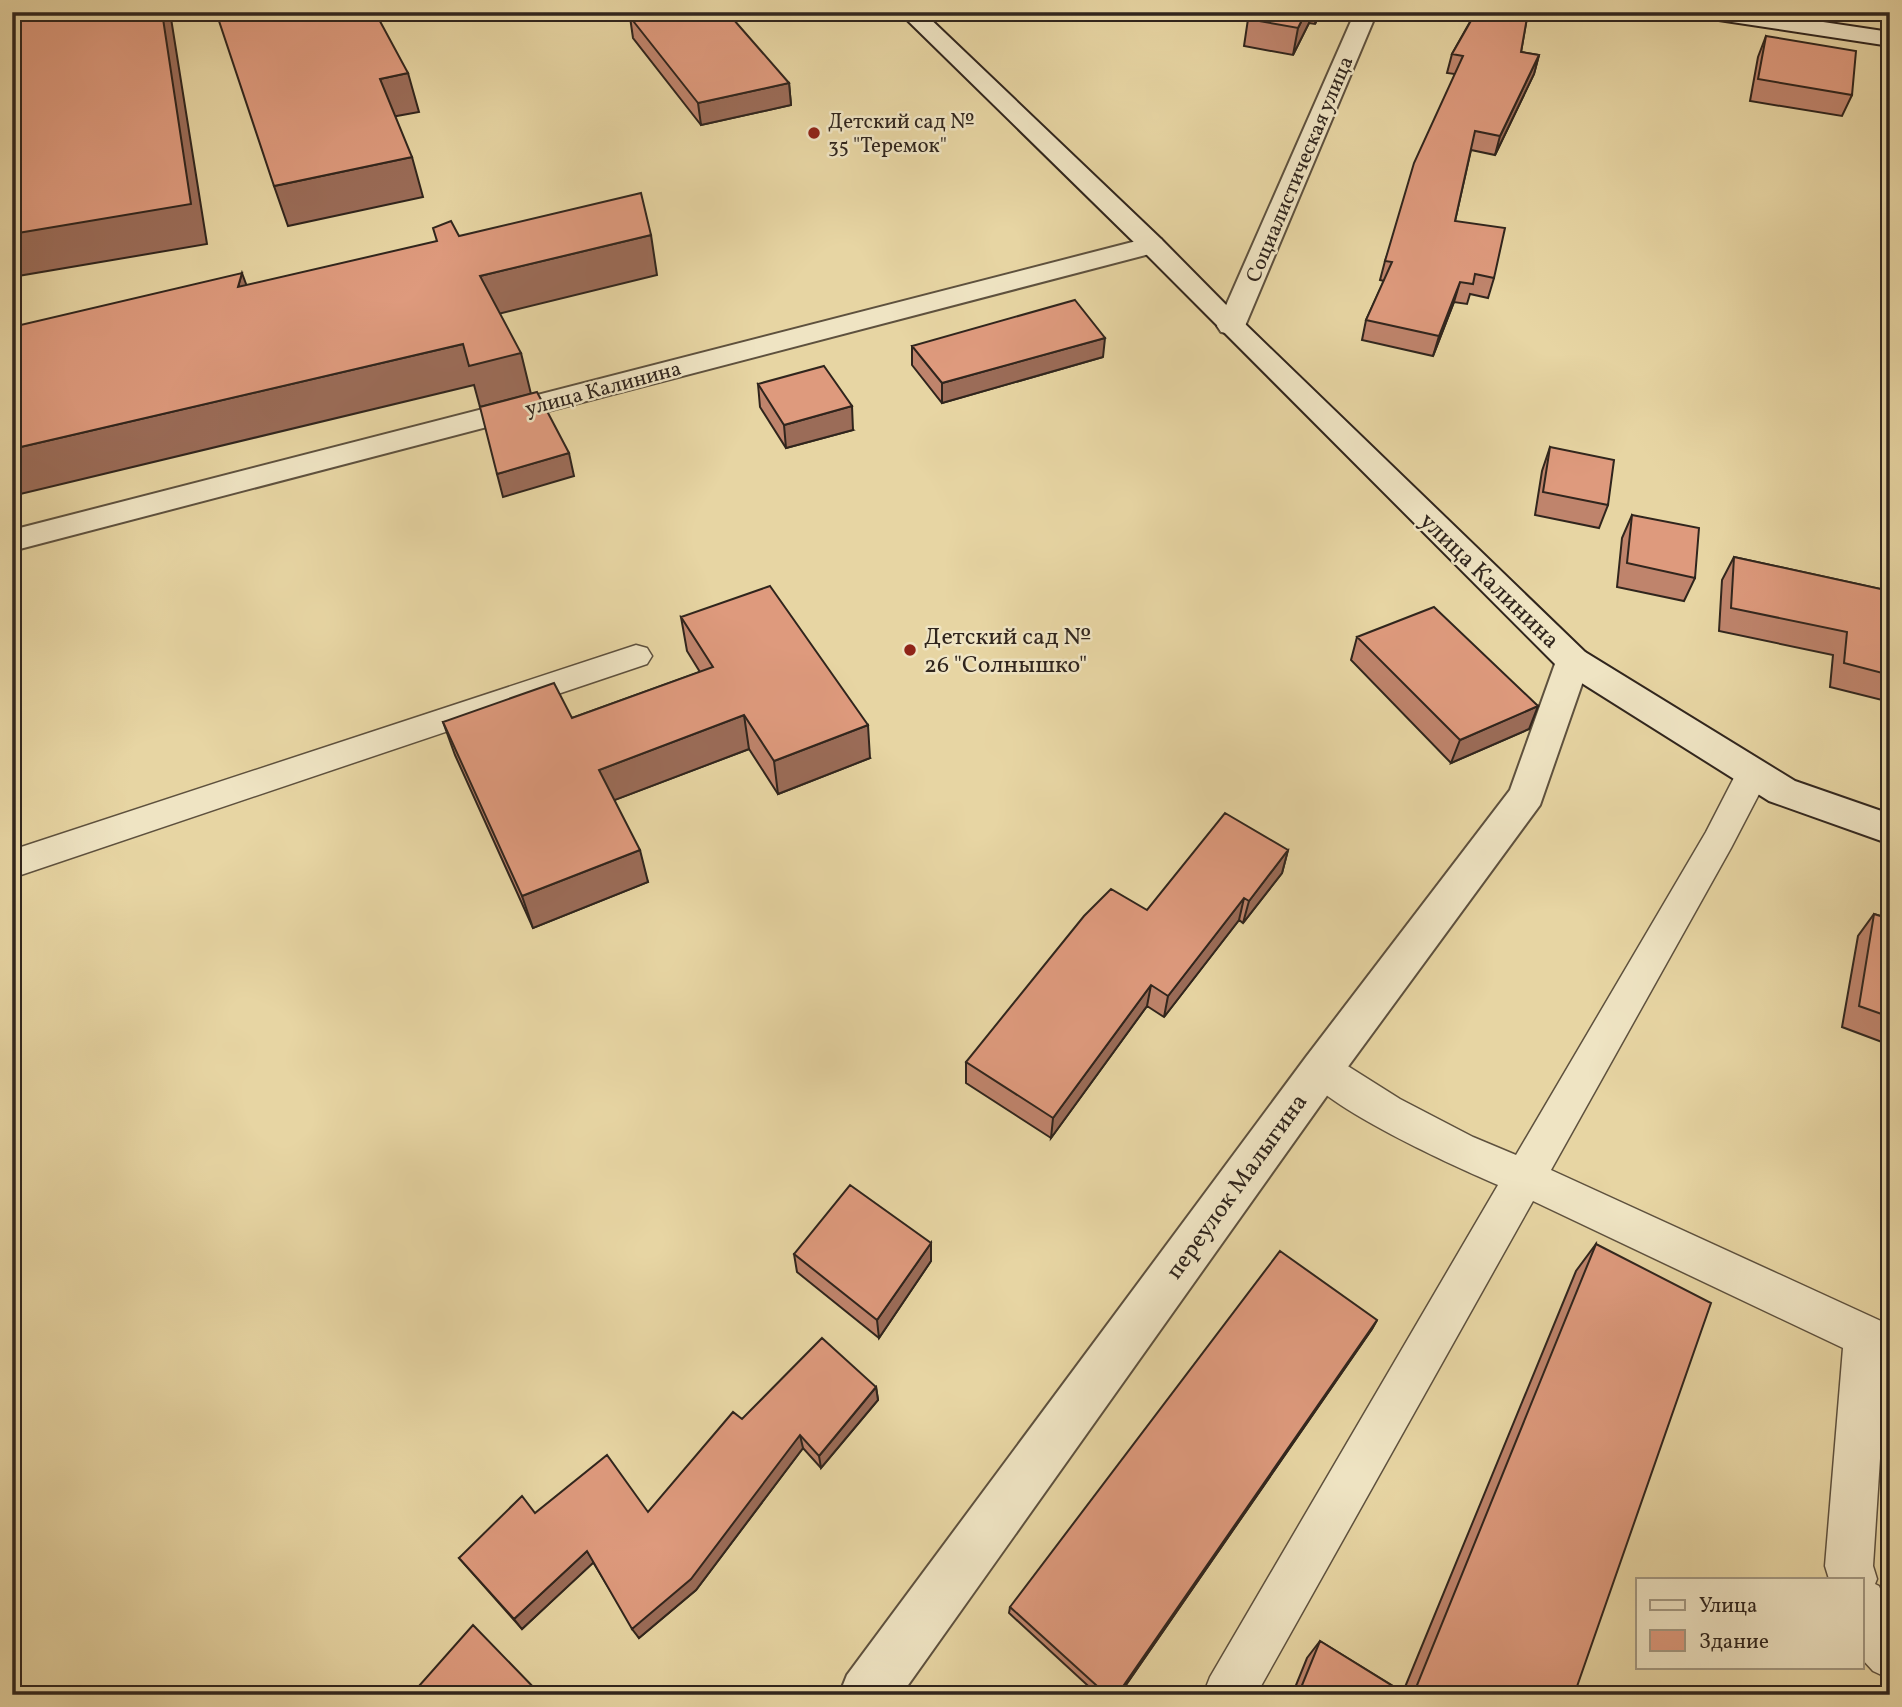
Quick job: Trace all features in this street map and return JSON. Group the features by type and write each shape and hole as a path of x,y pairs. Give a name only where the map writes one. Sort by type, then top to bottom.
{"main road":[{"name":"улица Калинина","path":"911,12 1152,245 1234,317 1573,661 1782,791 1890,829"},
{"path":"928,12 1160,237 1234,317 1598,655 1796,775 1890,807"},
{"name":"Социалистическая улица","path":"1234,317 1366,12"},
{"path":"1712,12 1890,39"},
{"name":"улица Калинина","path":"12,541 1152,245"},
{"name":"переулок Малыгина","path":"867,1695 1321,1070 1527,795 1573,661"}],"lane":[{"path":"12,864 636,656"},
{"path":"1228,1695 1719,839 1753,773"},
{"path":"1321,1070 1386,1111 1459,1150 1524,1177 1878,1341 1849,1566 1853,1578"},
{"path":"1864,1609 1873,1634 1890,1654"}],"building":[{"path":"12,12 162,12 191,204 12,234"},
{"path":"216,12 375,12 408,73 380,79 412,157 274,186"},
{"path":"654,12 727,12 789,83 698,103 630,17"},
{"path":"1252,12 1306,12 1298,28 1248,19"},
{"path":"1476,12 1528,12 1521,52 1539,55 1500,136 1475,131 1455,221 1505,228 1494,278 1475,274 1473,284 1460,282 1439,336 1366,320 1392,262 1385,261 1414,163 1463,56 1452,54"},
{"path":"1766,36 1856,51 1852,95 1758,79"},
{"path":"641,193 651,235 480,276 521,353 469,366 463,344 12,449 12,327 242,273 238,287 437,241 433,228 451,221 459,236"},
{"path":"1075,300 1105,338 942,383 912,346"},
{"path":"824,366 852,406 784,425 758,384"},
{"path":"537,392 569,453 497,474 480,407"},
{"path":"1550,447 1614,460 1608,505 1543,492"},
{"path":"1632,515 1699,528 1695,578 1627,563"},
{"path":"1734,557 1890,591 1890,675 1844,663 1847,632 1731,608"},
{"path":"770,586 868,725 774,761 744,715 599,770 640,850 522,896 443,722 554,683 572,718 713,667 681,617"},
{"path":"1434,607 1538,706 1460,740 1357,637"},
{"path":"1225,813 1288,850 1249,901 1244,898 1168,996 1151,985 1053,1118 966,1062 1084,916 1111,889 1147,910"},
{"path":"1874,914 1890,919 1890,1017 1859,1006"},
{"path":"850,1185 931,1243 877,1320 794,1254"},
{"path":"1596,1244 1711,1303 1574,1695 1413,1695"},
{"path":"1280,1251 1377,1320 1117,1695 1107,1695 1010,1607"},
{"path":"822,1338 876,1387 819,1456 800,1435 691,1579 632,1629 587,1551 514,1619 459,1558 522,1496 535,1513 607,1455 648,1512 733,1412 742,1419"},
{"path":"473,1625 541,1695 411,1695"},
{"path":"1320,1641 1407,1695 1298,1695"}],"place":[{"name":"Детский сад № 35 \"Теремок\"","path":"814,133"},
{"name":"Детский сад № 26 \"Солнышко\"","path":"910,650"}]}
